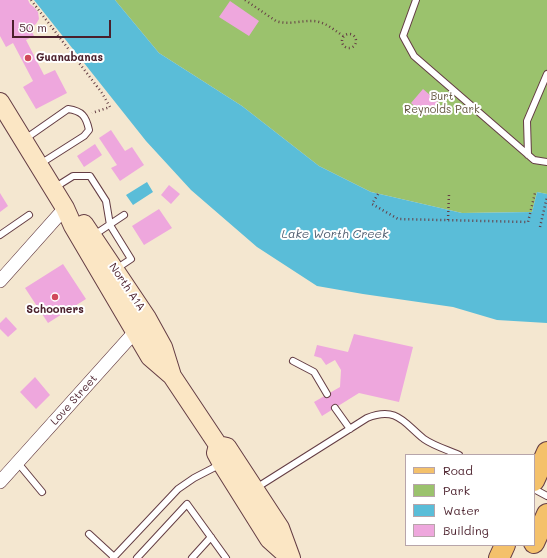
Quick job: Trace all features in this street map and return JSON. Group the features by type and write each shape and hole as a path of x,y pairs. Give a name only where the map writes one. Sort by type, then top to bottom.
{"main road":[{"path":"535,479 547,452"},
{"path":"535,540 547,514"},
{"path":"499,558 505,546"},
{"path":"527,558 532,546"}],"street":[{"name":"North A1A","path":"0,102 66,208 73,226 150,357 172,376 218,445 227,447 280,528 291,558"},
{"name":"North A1A","path":"66,208 83,222 147,318 163,347 172,376"},
{"path":"0,281 66,208"},
{"name":"Love Street","path":"0,482 147,318"},
{"name":"North A1A","path":"218,445 216,453 269,539 291,558"}],"lane":[{"path":"416,0 403,36 414,56 534,160 547,162"},
{"path":"528,155 527,121 547,74"},
{"path":"24,140 68,109 77,110 84,115 89,130 84,136 39,164"},
{"path":"54,189 73,176 90,176 106,201 110,225 131,259 115,270"},
{"path":"0,235 29,215"},
{"path":"93,236 124,215"},
{"path":"293,361 314,372 327,394"},
{"path":"336,408 350,429"},
{"path":"255,489 367,418 378,414 390,414 404,421 426,440 457,454"},
{"path":"18,462 42,492"},
{"path":"89,534 114,558 178,489 194,478 222,464"},
{"path":"535,490 547,496"},
{"path":"138,558 187,504 226,558"},
{"path":"192,558 211,537"}],"path":[{"path":"31,0 102,93 110,107 84,115"},
{"path":"245,0 276,21 282,23 298,23 310,20 319,22 327,25 343,36"},
{"path":"348,34 353,35 356,40 355,45 350,48 345,46 342,42 343,36 348,34"},
{"path":"378,194 372,204 398,219 528,222 535,193"},
{"path":"448,220 450,194"},
{"path":"540,227 547,197"}],"green space":[{"name":"Burt Reynolds Park","path":"115,0 547,0 547,194 537,192 532,212 462,213 371,192 319,166 242,106 159,53"}],"water":[{"name":"Lake Worth Creek","path":"34,0 115,0 159,53 242,106 319,166 371,192 462,213 532,212 537,192 547,194 547,323 497,320 453,307 317,286 257,247 191,190 146,141"},
{"path":"147,182 153,192 133,205 126,195"}],"building":[{"name":"Guanabanas","path":"0,0 28,0 38,12 39,19 36,24 30,28 34,36 26,40 44,75 55,70 67,93 36,109 23,87 33,81 13,43 6,47 0,36"},
{"path":"230,1 259,21 249,36 219,17"},
{"path":"423,89 438,102 426,116 411,103"},
{"path":"111,130 125,151 132,147 144,165 120,181 111,168 117,165 99,138"},
{"path":"95,144 102,155 84,167 77,156"},
{"path":"169,185 180,194 171,204 161,195"},
{"path":"0,193 8,206 0,212"},
{"path":"159,209 172,228 144,245 132,226"},
{"path":"63,264 86,299 48,323 25,288"},
{"path":"6,317 17,329 8,337 0,329 0,323"},
{"path":"354,334 413,347 399,402 359,393 322,416 314,402 340,387 341,370 335,360 326,365 321,358 314,356 317,345 348,352"},
{"path":"35,377 50,395 36,409 20,392"}],"place":[{"name":"Guanabanas","path":"28,58"},
{"name":"Schooners","path":"55,297"}]}
